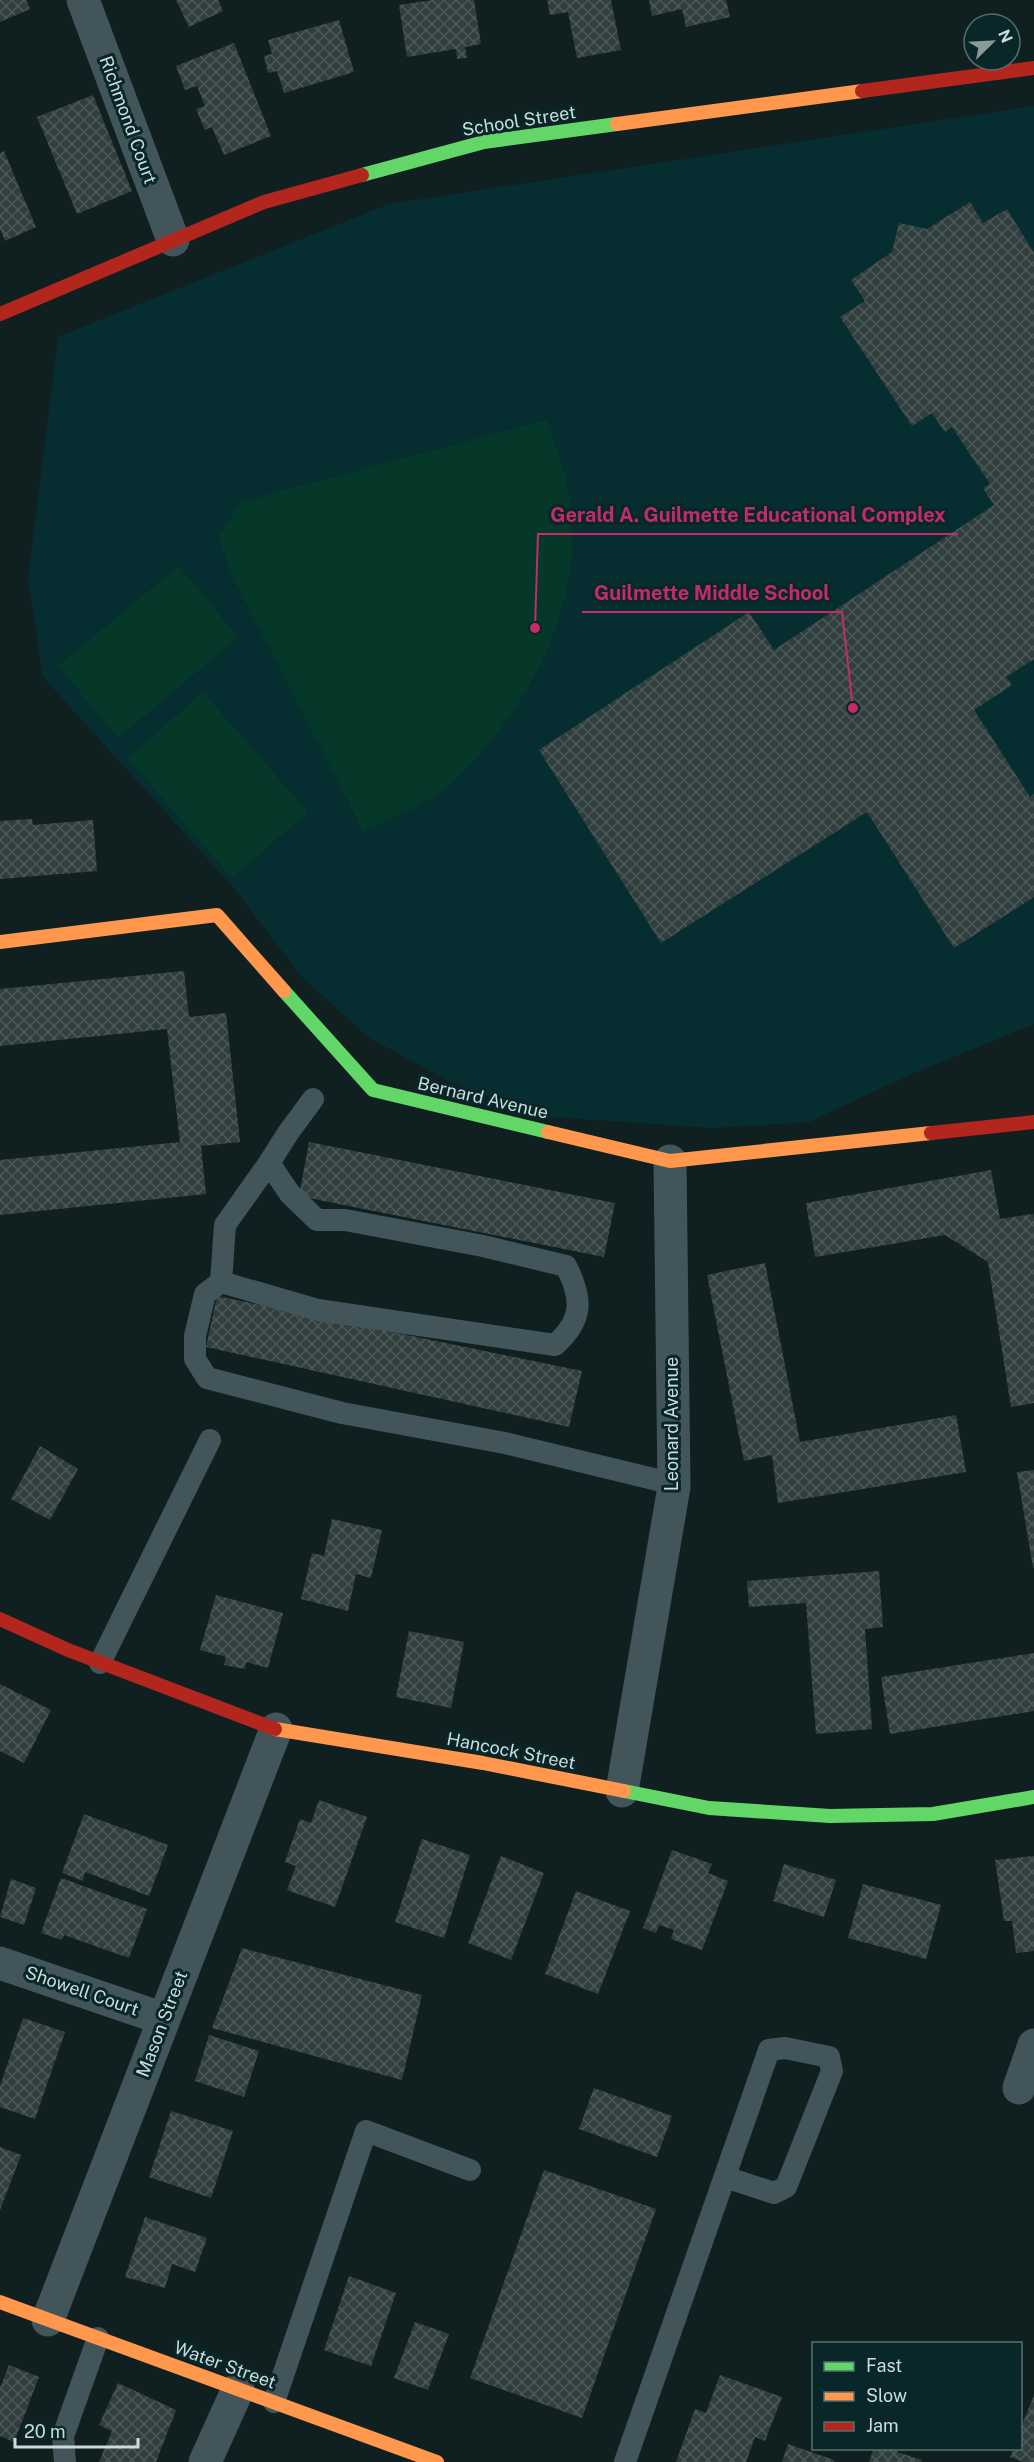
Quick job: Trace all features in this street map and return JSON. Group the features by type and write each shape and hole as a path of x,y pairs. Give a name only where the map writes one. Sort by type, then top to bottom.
{"street":[{"name":"Richmond Court","path":"83,0 172,240"},
{"name":"School Street","path":"0,314 264,202 484,142 1034,68"},
{"name":"Bernard Avenue","path":"0,942 217,915 373,1090 670,1161 1034,1122"},
{"name":"Leonard Avenue","path":"622,1791 674,1484 670,1161"},
{"name":"Hancock Street","path":"0,1619 100,1663 276,1729 483,1763 709,1808 830,1816 933,1814 1034,1797"},
{"name":"Mason Street","path":"48,2319 276,1729"},
{"name":"Showell Court","path":"0,1963 165,2019"},
{"path":"1019,2088 1034,2045"},
{"name":"Water Street","path":"0,2302 437,2462"},
{"path":"205,2462 238,2389"}],"lane":[{"path":"314,1099 288,1132 225,1225 221,1282 205,1294 195,1336 195,1359 207,1378 342,1413 506,1443 674,1484"},
{"path":"221,1282 318,1310 555,1345 566,1335 578,1315 576,1286 566,1266 483,1246 345,1220 317,1220 290,1194 269,1163"},
{"path":"100,1663 210,1440"},
{"path":"625,2462 769,2050 785,2048 829,2057 832,2071 786,2187 774,2193 725,2177"},
{"path":"274,2402 366,2131 470,2170"},
{"path":"65,2462 63,2436 98,2338"}],"shaded area":[{"path":"1034,106 1034,1024 909,1075 809,1122 712,1128 538,1116 446,1080 368,1037 301,976 234,888 43,677 28,578 58,337 389,204"}],"green space":[{"path":"546,420 566,479 572,516 572,549 568,582 549,646 517,705 498,732 462,773 425,802 363,831 233,577 218,538 241,502"},
{"path":"179,566 238,637 118,738 58,666"},
{"path":"203,692 308,812 232,878 128,758"}],"building":[{"path":"0,0 26,0 30,9 0,22"},
{"path":"176,0 218,0 223,11 189,27"},
{"path":"432,0 474,0 481,44 465,47 467,58 457,59 456,49 407,57 399,5"},
{"path":"547,0 611,0 621,50 577,58 568,12 550,15"},
{"path":"649,0 726,0 730,17 686,27 682,9 652,16"},
{"path":"339,20 354,72 284,93 277,71 268,73 264,56 272,54 268,40"},
{"path":"234,43 271,136 224,155 212,127 205,130 196,109 205,106 197,86 185,90 176,66"},
{"path":"93,95 132,191 77,214 37,117"},
{"path":"4,151 36,227 5,241 0,229 0,153"},
{"path":"970,202 983,223 1007,209 1034,253 1034,659 1006,677 1012,685 974,710 1030,797 1034,794 1034,897 954,948 867,812 661,943 539,750 749,612 774,650 994,505 983,488 990,484 952,427 945,432 932,413 912,426 840,317 865,301 851,280 892,252 899,223 927,229"},
{"path":"32,819 33,825 93,820 97,871 0,879 0,821"},
{"path":"184,971 189,1017 226,1013 240,1142 201,1146 206,1194 0,1215 0,1160 180,1142 167,1029 0,1046 0,989"},
{"path":"309,1142 615,1203 604,1257 299,1196"},
{"path":"991,1170 1000,1219 1033,1214 1034,1218 1034,1403 1011,1407 988,1262 945,1235 815,1257 806,1203"},
{"path":"765,1263 800,1442 956,1415 966,1472 778,1503 772,1455 744,1461 707,1275"},
{"path":"217,1296 582,1371 569,1427 206,1347"},
{"path":"40,1446 78,1469 50,1520 11,1499"},
{"path":"1034,1470 1034,1568 1033,1568 1017,1472"},
{"path":"332,1519 382,1530 371,1578 356,1574 348,1611 301,1599 312,1553 324,1556"},
{"path":"879,1571 883,1627 865,1629 872,1729 816,1734 806,1603 749,1607 747,1581"},
{"path":"216,1595 283,1613 268,1668 246,1662 245,1669 224,1665 226,1657 200,1650"},
{"path":"409,1631 464,1642 451,1708 396,1697"},
{"path":"1034,1653 1034,1711 890,1734 881,1677"},
{"path":"0,1684 51,1710 24,1763 0,1751"},
{"path":"319,1800 367,1817 335,1907 287,1890 296,1866 285,1862 300,1819 311,1823"},
{"path":"84,1814 168,1845 149,1896 85,1872 83,1881 62,1873"},
{"path":"422,1839 470,1855 444,1938 395,1922"},
{"path":"672,1850 712,1864 708,1873 728,1881 702,1950 671,1939 674,1930 659,1925 656,1933 643,1928"},
{"path":"501,1856 544,1873 511,1960 468,1943"},
{"path":"1034,1856 1034,1951 1016,1953 1012,1921 1004,1921 995,1860"},
{"path":"784,1864 836,1880 824,1917 773,1901"},
{"path":"61,1878 147,1909 129,1958 64,1935 62,1940 41,1933"},
{"path":"11,1879 36,1888 24,1925 0,1917"},
{"path":"863,1884 941,1905 926,1959 848,1938"},
{"path":"576,1891 630,1911 598,1994 545,1974"},
{"path":"242,1948 422,1995 402,2080 212,2028"},
{"path":"23,2018 65,2032 35,2119 0,2107 0,2086"},
{"path":"209,2035 259,2051 244,2097 195,2081"},
{"path":"594,2088 672,2116 657,2157 579,2129"},
{"path":"171,2111 233,2131 211,2198 149,2177"},
{"path":"0,2147 21,2155 0,2210"},
{"path":"544,2170 656,2209 582,2418 470,2378"},
{"path":"145,2217 207,2238 195,2272 172,2264 165,2288 125,2277"},
{"path":"349,2276 396,2293 371,2366 324,2350"},
{"path":"415,2322 449,2334 428,2390 394,2378"},
{"path":"9,2365 39,2377 14,2442 0,2436 0,2388"},
{"path":"720,2375 782,2397 765,2441 755,2437 746,2462 676,2462 695,2409 706,2413"},
{"path":"118,2383 176,2410 156,2462 99,2462 112,2431 99,2425"},
{"path":"1034,2395 1034,2462 1024,2462 1010,2457 1013,2450 1022,2450 1022,2425"},
{"path":"788,2444 834,2460 834,2462 782,2462"},
{"path":"873,2450 898,2450 897,2452 922,2460 921,2462 869,2462"}],"traffic: fast":[{"path":"362,175 484,142 617,124"},
{"path":"284,991 373,1090 548,1132"},
{"path":"624,1791 709,1808 830,1816 933,1814 1034,1797"}],"traffic: slow":[{"path":"617,124 862,91"},
{"path":"0,942 217,915 284,991"},
{"path":"548,1132 670,1161 931,1133"},
{"path":"275,1729 483,1763 624,1791"},
{"path":"0,2302 437,2462"}],"traffic: jam":[{"path":"862,91 1034,68"},
{"path":"0,314 264,202 362,175"},
{"path":"931,1133 1034,1122"},
{"path":"0,1619 68,1650 275,1729"}],"place":[{"name":"Gerald A. Guilmette Educational Complex","path":"535,628"},
{"name":"Guilmette Middle School","path":"853,708"}]}
